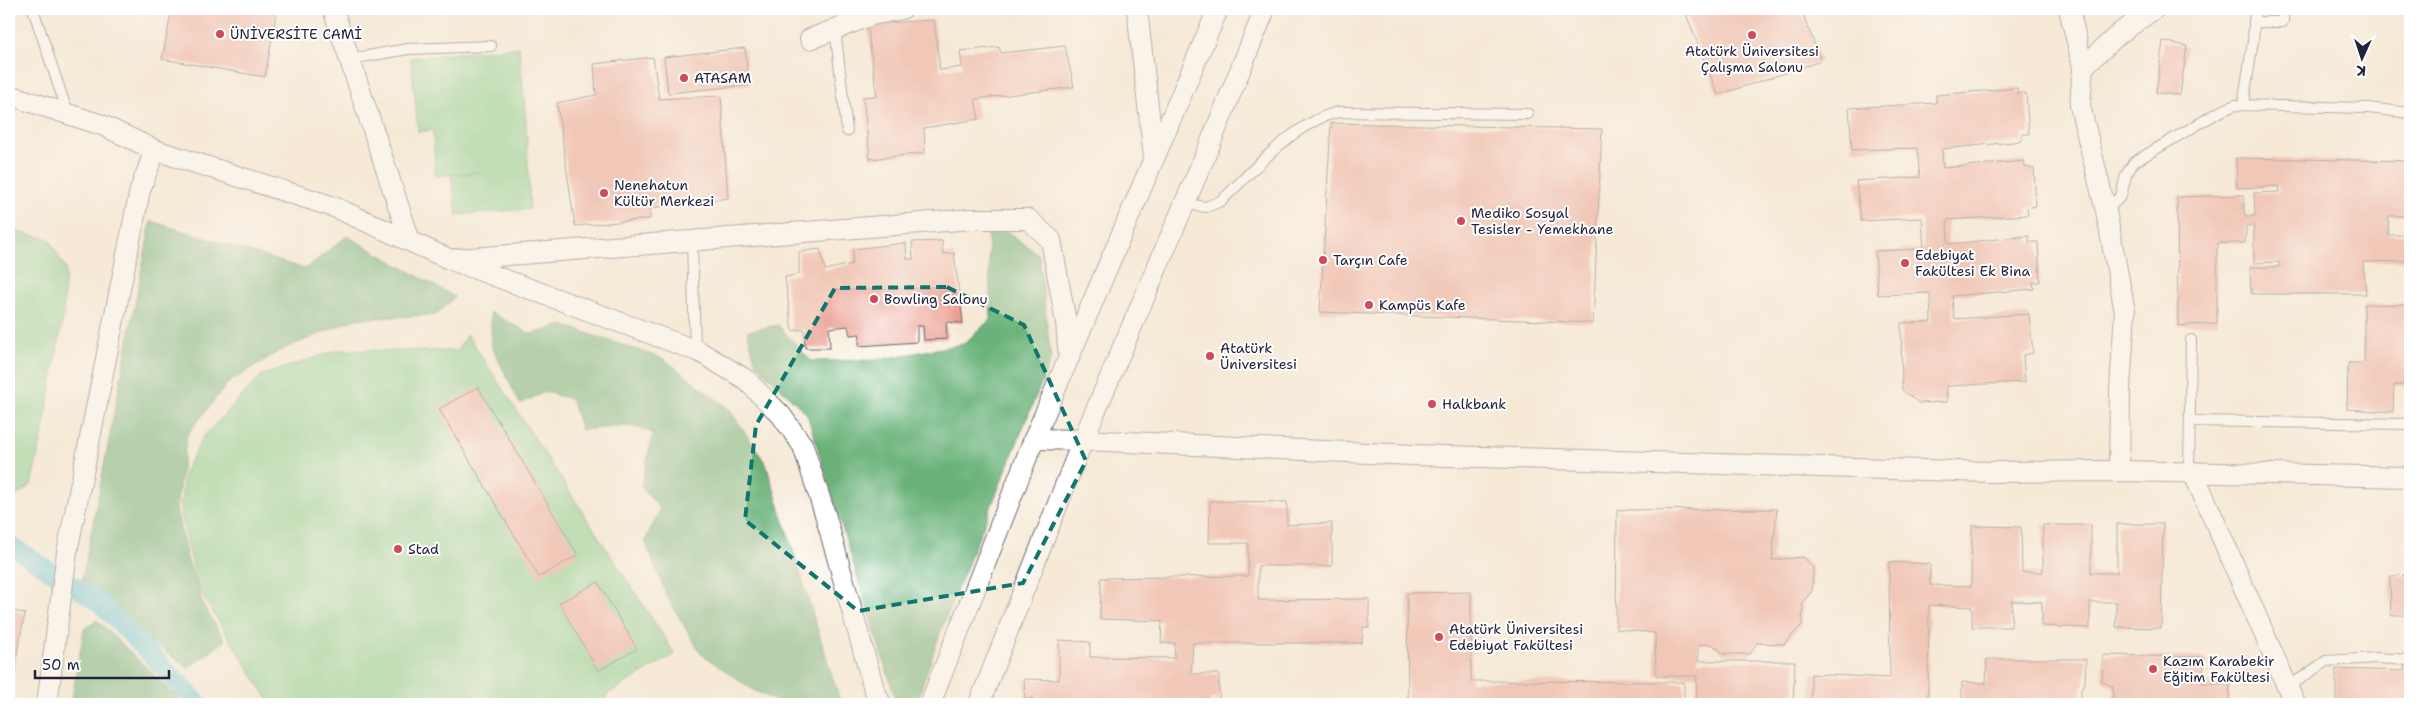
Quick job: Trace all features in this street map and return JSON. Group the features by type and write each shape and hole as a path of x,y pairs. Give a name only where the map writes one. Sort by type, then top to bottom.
{"street":[{"path":"333,9 410,241"},
{"path":"810,39 872,15 902,9"},
{"path":"1137,9 1154,160"},
{"path":"930,704 1034,439 1218,9"},
{"path":"979,704 1083,440 1185,204 1264,9"},
{"path":"2070,9 2083,67 2080,106 2106,211 2125,312 2120,389 2119,471"},
{"path":"2083,67 2120,33 2154,9"},
{"path":"9,95 102,126 154,150 334,207 449,259 695,350 746,379 781,415 803,446 825,514 874,689 881,704"},
{"path":"48,704 67,552 140,190 154,150"},
{"path":"449,259 972,219 1028,219 1051,240 1066,322 1069,360"},
{"path":"1034,439 1530,458 1990,472 2119,471 2410,477"},
{"path":"2191,473 2291,696"}],"lane":[{"path":"33,9 68,114"},
{"path":"2242,105 2250,63 2255,9"},
{"path":"2254,22 2283,22 2283,9"},
{"path":"835,29 847,131"},
{"path":"350,59 408,49 491,46"},
{"path":"2106,211 2121,196 2126,175 2134,162 2217,113 2235,105 2368,108 2410,113"},
{"path":"1185,204 1206,207 1221,201 1301,127 1325,115 1338,112 1528,114"},
{"path":"692,241 695,350"},
{"path":"2191,340 2191,473"},
{"path":"2190,421 2410,424"},
{"path":"2291,696 2326,662 2376,658 2410,660"}],"highlighted area":[{"path":"947,287 1024,325 1086,461 1023,583 858,611 745,520 756,425 835,288"}],"green space":[{"path":"519,47 526,120 530,209 457,215 451,175 479,172 435,176 433,130 418,132 411,58"},
{"path":"151,221 305,269 347,236 455,297 436,315 356,319 279,351 227,384 187,435 176,509 187,558 203,605 225,641 188,668 80,590"},
{"path":"9,230 49,239 66,269 63,316 42,437 31,485 10,501"},
{"path":"1005,230 1039,255 1051,359 941,630 916,704 897,704 807,414 756,364 747,331 778,325 811,361 877,360 964,344 991,319 988,234"},
{"path":"490,312 531,334 563,325 664,359 729,409 766,464 841,704 783,704 753,690 701,654 667,597 645,541 660,509 641,487 653,433 631,426 581,430 571,399 545,392 520,404 492,347"},
{"name":"Stad","path":"467,334 675,654 606,695 605,704 271,704 198,589 180,509 184,473 203,437 262,375 339,350 457,351"},
{"path":"97,620 184,704 71,704 84,629"}],"building":[{"name":"ÜNİVERSİTE CAMİ","path":"172,9 277,9 265,77 162,59"},
{"name":"Atatürk Üniversitesi Çalışma Salonu","path":"1684,9 1801,9 1821,61 1718,95"},
{"path":"934,20 940,70 962,67 960,51 999,47 1001,53 1065,46 1074,87 975,99 979,119 924,128 925,153 870,159 863,97 877,96 867,24"},
{"path":"2163,41 2187,46 2180,95 2156,93"},
{"path":"745,48 749,85 668,93 664,57"},
{"path":"653,57 659,99 721,96 728,198 650,208 650,219 575,226 557,103 596,95 594,64"},
{"path":"2017,88 2017,93 2026,93 2029,134 2022,134 2022,141 1942,149 1943,168 2024,161 2025,167 2034,169 2036,206 2027,208 2028,215 1947,220 1948,244 2029,236 2029,242 2038,242 2040,282 2033,282 2034,289 1952,296 1954,319 2029,314 2033,353 2023,355 2025,382 1946,386 1947,402 1919,403 1902,390 1901,323 1931,322 1930,293 1878,295 1875,251 1924,249 1922,218 1861,221 1856,181 1920,177 1917,148 1852,150 1849,108 1936,103 1936,95"},
{"name":"Mediko Sosyal Tesisler - Yemekhane","path":"1331,123 1602,129 1593,323 1320,312"},
{"path":"2236,158 2410,161 2410,216 2389,216 2388,235 2410,235 2410,261 2363,262 2366,294 2251,294 2250,267 2280,267 2279,262 2254,263 2254,225 2246,226 2245,243 2217,243 2217,323 2178,326 2177,197 2243,195 2245,216 2255,216 2254,193 2279,192 2278,186 2237,188"},
{"name":"Bowling Salonu","path":"942,241 943,254 954,253 963,323 946,322 947,339 924,340 923,326 917,326 917,342 859,346 860,334 850,335 848,326 829,328 830,348 805,348 804,329 792,331 785,277 799,274 799,252 820,249 825,270 852,264 853,249 906,243 907,259 913,259 912,242"},
{"path":"2364,304 2410,305 2410,385 2394,385 2393,412 2347,409 2348,363 2364,363"},
{"path":"478,387 578,555 539,577 439,409"},
{"path":"1210,501 1287,502 1287,525 1332,523 1332,566 1258,566 1258,600 1369,599 1369,628 1363,627 1362,643 1193,643 1191,674 1219,674 1219,699 1210,699 1210,704 1033,704 1033,698 1025,699 1024,679 1059,680 1059,640 1090,642 1090,657 1174,658 1175,643 1161,643 1162,621 1100,619 1101,578 1248,576 1248,543 1209,543"},
{"path":"1777,509 1772,560 1804,557 1813,568 1812,591 1803,602 1802,625 1784,644 1757,643 1750,654 1724,654 1712,644 1698,645 1698,661 1795,661 1793,704 1696,704 1697,676 1656,676 1655,633 1616,629 1617,510"},
{"path":"2117,524 2163,524 2161,628 2116,627 2116,602 2090,602 2090,628 2042,626 2042,602 2012,601 2011,627 1972,627 1972,607 1929,605 1928,704 1811,704 1811,674 1890,678 1889,562 1930,564 1930,585 1971,586 1972,526 2021,527 2022,572 2043,572 2043,525 2091,525 2091,573 2117,573"},
{"path":"2410,575 2410,615 2391,615 2390,576"},
{"path":"598,582 637,649 598,671 559,603"},
{"name":"Atatürk Üniversitesi Edebiyat Fakültesi","path":"1471,592 1471,681 1684,682 1684,704 1408,704 1407,593"},
{"path":"9,609 25,614 10,687 9,687"},
{"name":"Kazım Karabekir Eğitim Fakültesi","path":"2103,655 2205,657 2202,683 2230,684 2229,704 2113,704 2113,687 2102,681"},
{"path":"1987,659 2086,659 2085,683 2081,690 2081,704 1962,704 1962,682 1986,683"},
{"path":"2405,663 2410,663 2410,704 2336,704 2336,669 2404,671"}],"waterway":[{"path":"9,548 16,549 100,603 199,704"}],"place":[{"name":"ÜNİVERSİTE CAMİ","path":"220,34"},
{"name":"Atatürk Üniversitesi Çalışma Salonu","path":"1752,35"},
{"name":"ATASAM","path":"684,78"},
{"name":"Nenehatun Kültür Merkezi","path":"604,193"},
{"name":"Mediko Sosyal Tesisler - Yemekhane","path":"1461,221"},
{"name":"Tarçın Cafe","path":"1323,260"},
{"name":"Edebiyat Fakültesi Ek Bina","path":"1905,263"},
{"name":"Bowling Salonu","path":"874,299"},
{"name":"Kampüs Kafe","path":"1369,305"},
{"name":"Atatürk Üniversitesi","path":"1210,356"},
{"name":"Halkbank","path":"1432,404"},
{"name":"Stad","path":"398,549"},
{"name":"Atatürk Üniversitesi Edebiyat Fakültesi","path":"1439,637"},
{"name":"Kazım Karabekir Eğitim Fakültesi","path":"2153,669"}]}
